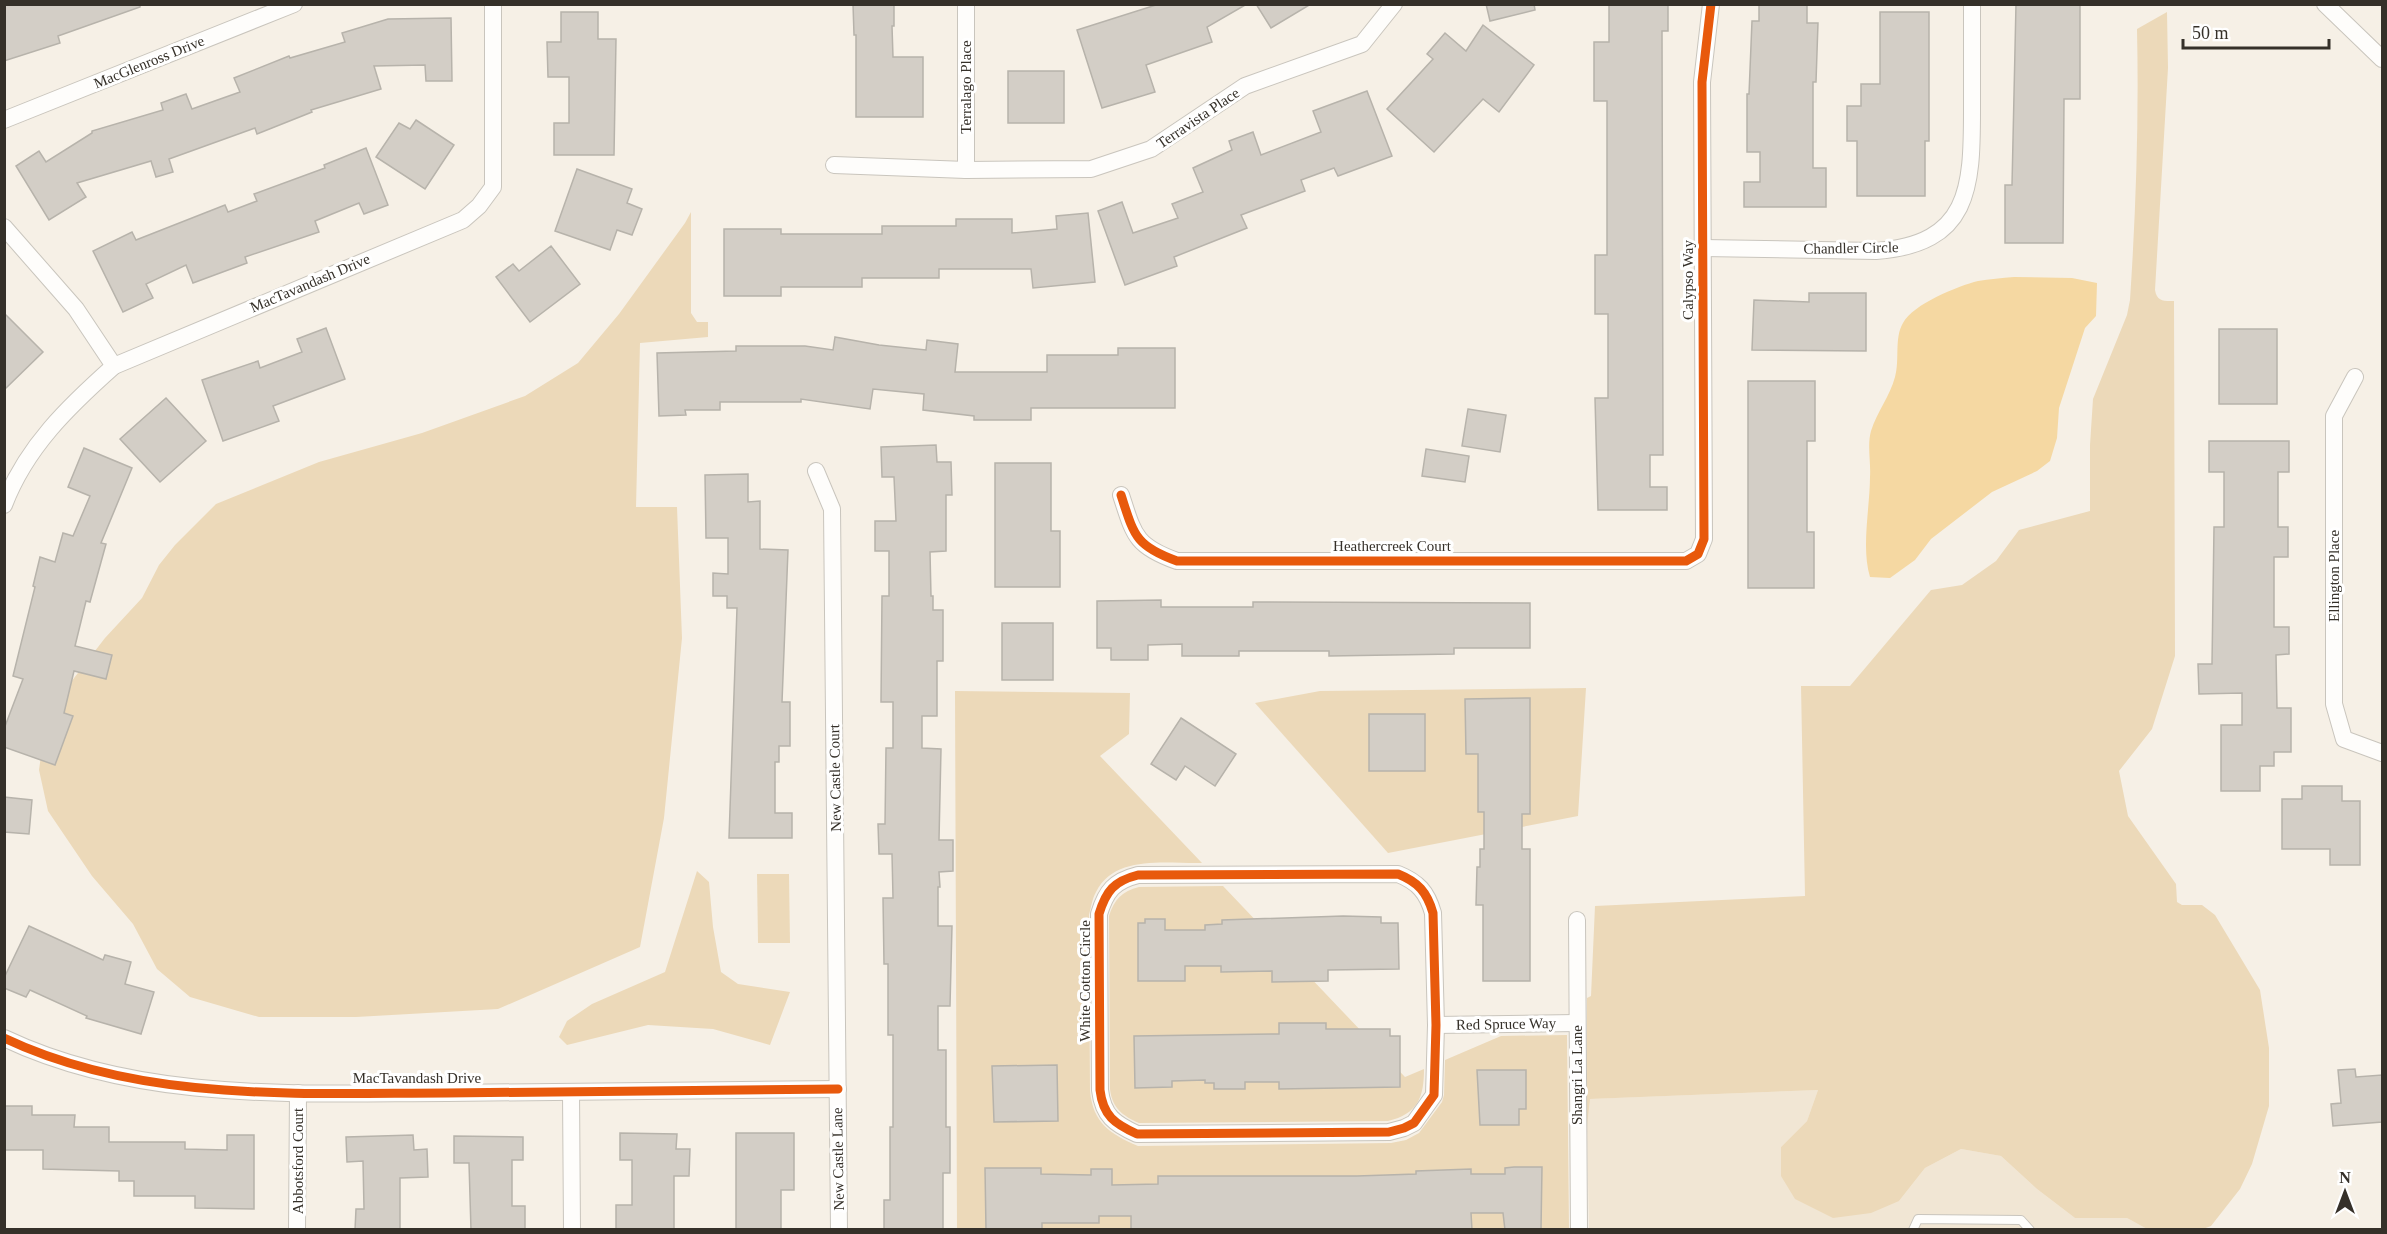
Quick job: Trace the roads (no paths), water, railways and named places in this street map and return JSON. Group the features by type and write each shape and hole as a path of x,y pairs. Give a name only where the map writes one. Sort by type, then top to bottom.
{"street":[{"name":"MacGlenross Drive","path":"4,120 294,4"},
{"name":"MacTavandash Drive","path":"4,505 13,482 37,444 70,405 114,366 463,220 479,206 493,187 493,4"},
{"name":"Terralago Place","path":"966,4 966,170"},
{"name":"Terravista Place","path":"834,165 966,170 1091,169 1151,149 1245,86 1362,44 1394,4"},
{"name":"Calypso Way","path":"1698,554 1704,539 1702,82 1711,4"},
{"name":"Chandler Circle","path":"1703,248 1876,251 1900,249 1916,244 1945,226 1960,206 1971,176 1972,4"},
{"path":"2325,4 2382,58"},
{"path":"4,227 76,309 114,366"},
{"name":"Ellington Place","path":"2355,377 2334,416 2334,704 2344,739 2382,753"},
{"name":"New Castle Court","path":"816,471 832,509 838,1089"},
{"name":"Heathercreek Court","path":"1121,495 1133,532 1152,552 1177,561 1686,561 1698,554"},
{"name":"White Cotton Circle","path":"1398,874 1419,885 1428,896 1433,913 1436,1025 1434,1095 1414,1123 1404,1128 1389,1132 1137,1134 1112,1120 1102,1104 1099,914 1104,897 1121,880 1138,875 1398,874"},
{"name":"Shangri La Lane","path":"1578,920 1579,1230"},
{"name":"Red Spruce Way","path":"1436,1025 1577,1023"},
{"name":"MacTavandash Drive","path":"4,1038 38,1054 95,1071 195,1089 298,1093 838,1089"},
{"name":"New Castle Lane","path":"838,1089 839,1230"},
{"path":"571,1092 572,1230"},
{"name":"Abbotsford Court","path":"297,1230 298,1093"}],"lane":[{"path":"1913,1230 1918,1219 2021,1220 2030,1230"}]}
